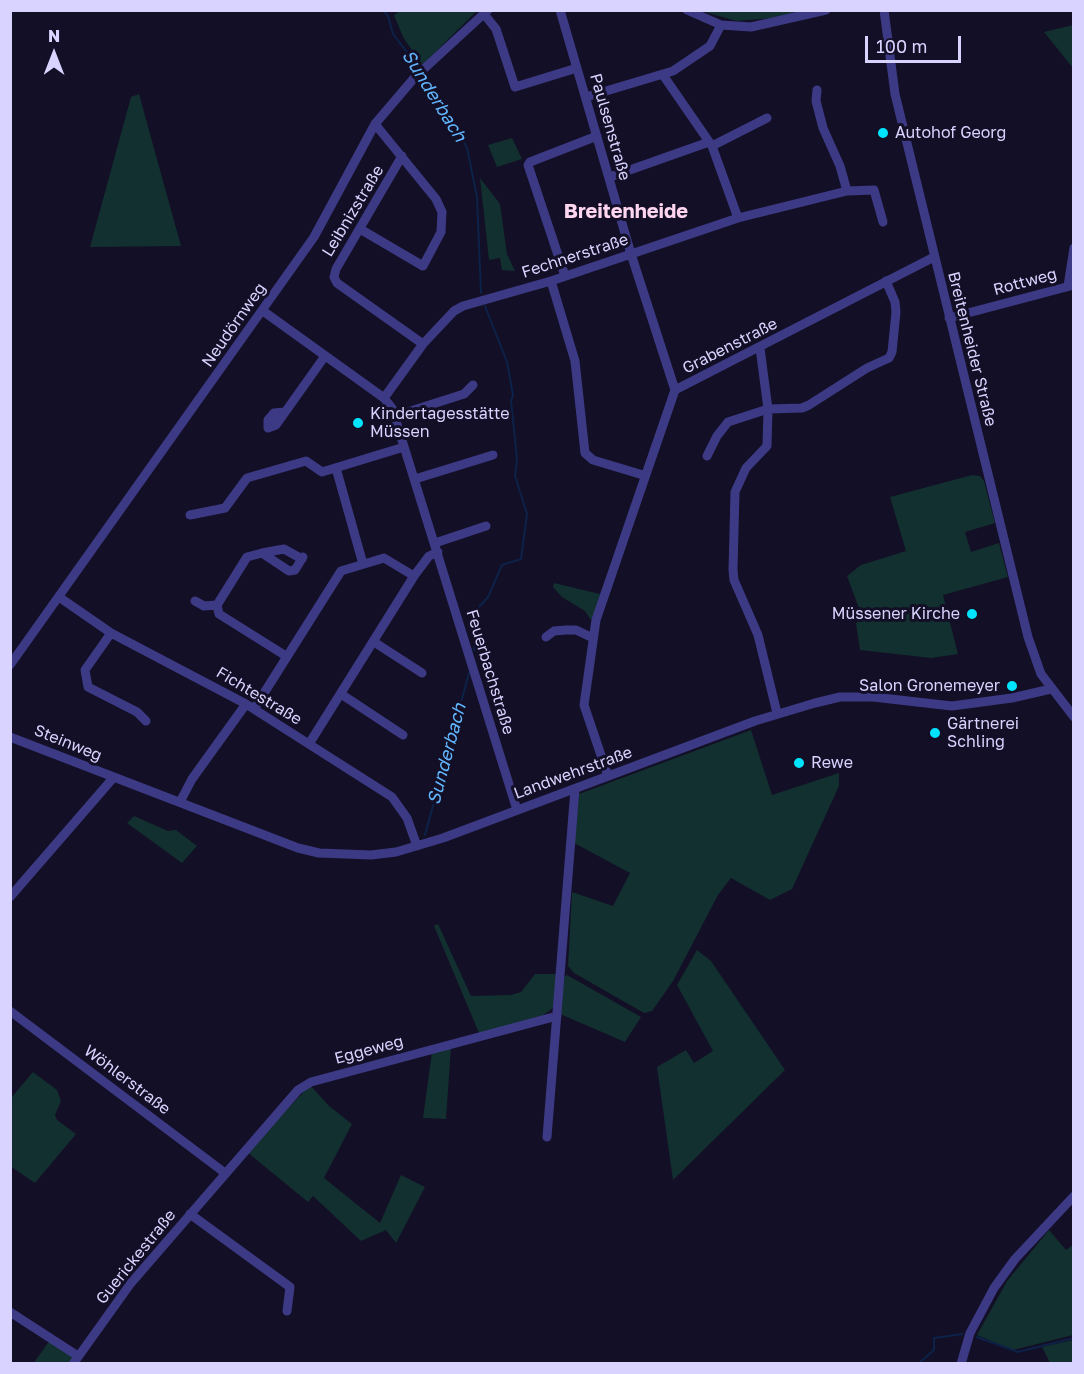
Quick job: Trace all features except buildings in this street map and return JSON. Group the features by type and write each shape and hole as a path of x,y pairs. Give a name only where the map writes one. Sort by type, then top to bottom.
{"street":[{"name":"Paulsenstraße","path":"560,10 670,384 675,390"},
{"path":"687,10 721,25 750,27 774,24 826,10"},
{"name":"Breitenheider Straße","path":"884,10 895,94 1028,637 1041,674 1074,717"},
{"path":"486,12 496,29 515,87 577,68"},
{"name":"Neudörnweg","path":"10,665 314,237 375,124 422,71 486,12"},
{"path":"586,97 673,71 710,46 721,25"},
{"path":"663,75 710,144 738,218"},
{"path":"817,90 816,101 823,128 840,165 848,190"},
{"path":"609,177 710,144 767,118"},
{"path":"360,229 421,266 426,264 441,232 441,212 436,199 375,124"},
{"path":"565,276 528,165 530,162 597,136"},
{"name":"Leibnizstraße","path":"402,156 336,269 336,281 423,344"},
{"name":"Fechnerstraße","path":"384,399 423,344 454,311 463,306 551,281 738,218 848,190 874,190 883,222"},
{"path":"1071,285 1074,248"},
{"name":"Grabenstraße","path":"608,776 584,705 596,620 643,476 675,390 934,257"},
{"path":"551,281 575,361 585,453 593,460 643,476"},
{"path":"707,456 717,436 728,422 768,409 802,408 867,368 889,358 892,352 896,312 895,302 886,281"},
{"name":"Rottweg","path":"949,318 1071,285"},
{"name":"Feuerbachstraße","path":"263,311 384,399 395,416 517,810"},
{"path":"760,348 768,409 767,446 746,468 735,492 733,570 734,580 758,635 777,713"},
{"path":"285,412 325,356"},
{"path":"395,416 465,394 473,385"},
{"path":"190,515 225,508 247,478 306,460 322,472 404,447"},
{"path":"415,479 494,455"},
{"path":"336,468 363,564"},
{"path":"309,744 414,576 429,556 437,548 486,526"},
{"path":"218,610 248,557 262,553 284,549 302,558 295,570 289,571 279,562 262,553"},
{"path":"279,562 280,550"},
{"path":"180,802 192,779 286,656 340,571 384,558 414,576"},
{"name":"Fichtestraße","path":"59,597 111,633 250,706 392,797 407,818 417,846"},
{"path":"195,601 218,610 286,656"},
{"path":"546,637 554,631 576,630 593,638"},
{"path":"111,633 85,670 88,687 137,712 146,721"},
{"path":"374,642 422,673"},
{"name":"Landwehrstraße","path":"114,777 284,843 319,853 370,855 417,846 777,713 840,698 873,698 952,706 1012,698 1051,689"},
{"path":"341,694 403,735"},
{"name":"Steinweg","path":"10,737 114,777"},
{"path":"10,897 114,777"},
{"path":"547,1137 575,789"},
{"name":"Wöhlerstraße","path":"10,1011 225,1173"},
{"name":"Eggeweg","path":"225,1173 298,1090 311,1082 556,1016"},
{"name":"Guerickestraße","path":"75,1360 131,1283 225,1173"},
{"path":"961,1364 974,1326 994,1288 1022,1251 1074,1196"},
{"path":"190,1214 290,1287 287,1311"},
{"path":"10,1312 75,1360"}],"green space":[{"path":"400,11 477,11 422,65 403,37 394,15"},
{"path":"701,11 802,11 773,18 737,21"},
{"path":"1074,25 1073,68 1044,32"},
{"path":"139,94 181,246 90,247 131,97"},
{"path":"512,138 522,159 497,167 488,145"},
{"path":"480,178 500,204 507,254 515,271 502,270 500,258 489,260"},
{"path":"972,475 980,476 984,481 995,523 965,532 971,552 999,543 1008,577 943,595 958,654 931,658 860,650 856,623 863,619 847,576 861,565 906,551 890,497"},
{"path":"554,583 600,594 595,616 591,620 585,611 562,597 553,587"},
{"path":"751,730 772,795 839,773 839,786 792,889 770,900 731,878 718,895 673,981 652,1011 644,1013 574,973 568,966 572,892 613,906 630,873 574,843 579,794"},
{"path":"134,816 168,831 176,830 197,846 182,863 127,823"},
{"path":"438,924 471,996 511,995 521,992 535,974 558,974 554,1007 542,1016 479,1033 434,926"},
{"path":"697,950 711,961 785,1070 673,1180 657,1067 686,1050 694,1063 713,1051 677,985"},
{"path":"567,975 641,1017 625,1042 560,1014 564,977"},
{"path":"451,1047 446,1119 423,1118 432,1052"},
{"path":"33,1072 57,1090 61,1101 55,1115 57,1120 76,1134 35,1183 10,1166 11,1098"},
{"path":"310,1085 329,1106 352,1124 324,1178 380,1223 401,1175 425,1187 396,1243 386,1230 361,1241 313,1196 308,1202 247,1152"},
{"path":"1049,1230 1066,1250 1073,1245 1073,1335 1013,1350 977,1335 1007,1281"},
{"path":"50,1340 74,1357 69,1363 33,1364"},
{"path":"1073,1340 1073,1363 1050,1363 1042,1347"}],"waterway":[{"name":"Sunderbach","path":"383,10 388,16 393,34 419,68"},
{"name":"Sunderbach","path":"422,72 454,122 467,148 477,197 481,293"},
{"name":"Sunderbach","path":"474,650 478,608 488,597 502,565 521,559 527,514 515,476 517,459 511,401 513,395 507,362 485,306"},
{"name":"Sunderbach","path":"425,835 469,673"},
{"path":"918,1364 934,1350 934,1338 963,1334"},
{"path":"977,1337 1018,1352 1074,1338"}],"place":[{"name":"Autohof Georg","path":"883,133"},
{"name":"Kindertagesstätte Müssen","path":"358,423"},
{"name":"Müssener Kirche","path":"972,614"},
{"name":"Salon Gronemeyer","path":"1012,686"},
{"name":"Gärtnerei Schling","path":"935,733"},
{"name":"Rewe","path":"799,763"}],"district":[{"name":"Breitenheide","path":"626,212"}]}
